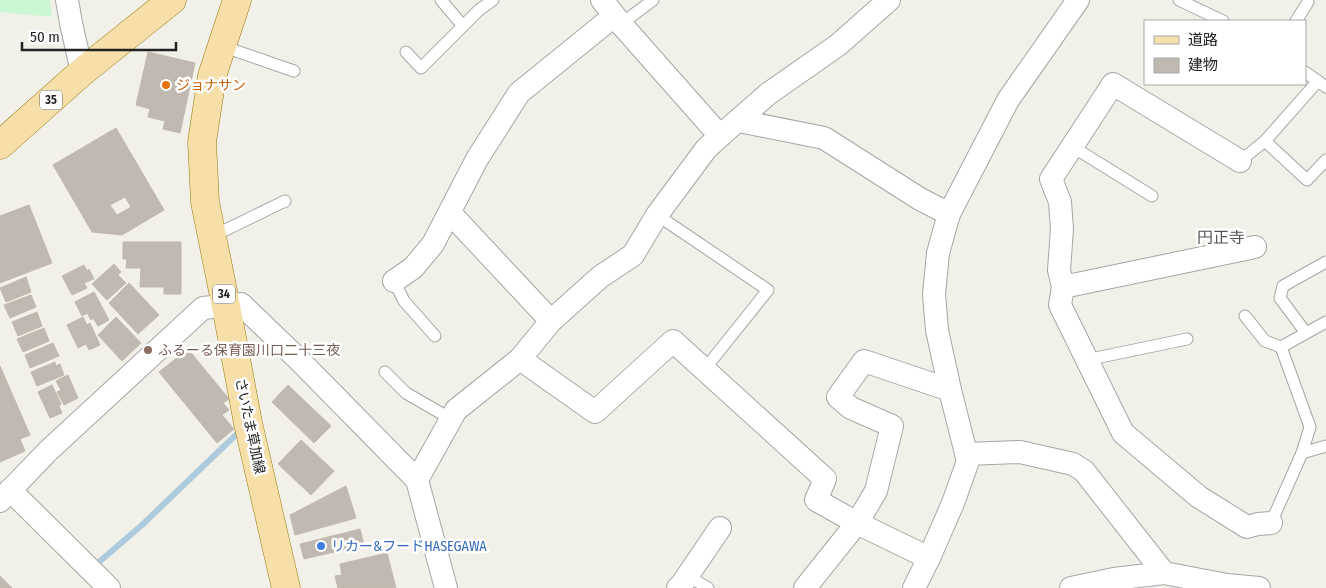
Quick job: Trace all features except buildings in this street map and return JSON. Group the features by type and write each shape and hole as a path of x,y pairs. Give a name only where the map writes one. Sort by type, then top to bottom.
{"main road":[{"name":"35","path":"0,145 82,72 172,0"},
{"name":"さいたま草加線","path":"237,0 212,76 202,142 205,202 248,423 286,588"}],"street":[{"path":"67,0 70,23 82,72"},
{"path":"417,480 456,410 520,359 551,321 600,277 633,255 657,215 706,149 768,94 838,45 889,0"},
{"path":"914,588 953,503 968,461 937,330 934,294 938,254 949,214 1008,100 1078,0"},
{"path":"394,282 414,268 433,244 477,159 519,93 612,13 720,136"},
{"path":"1240,162 1113,84 1052,179 1060,202 1062,229 1059,270 1063,287 1060,306 1123,433 1199,498 1247,528 1258,524 1271,523"},
{"path":"739,121 824,138 920,199 949,214"},
{"path":"450,213 551,321"},
{"path":"1063,287 1254,247"},
{"path":"109,588 5,495 48,451 203,308 241,304 417,480 446,588"},
{"path":"520,359 595,412 673,341 825,479 816,500 929,558"},
{"path":"806,588 857,522 876,491 892,426 851,408 838,396 864,361 950,390"},
{"path":"966,454 1020,452 1073,464 1084,471 1164,573"},
{"path":"683,582 720,528"},
{"path":"1070,588 1122,583 1164,573 1228,586 1259,588"}],"lane":[{"path":"441,0 464,26"},
{"path":"406,52 421,68 479,10 493,0"},
{"path":"612,13 653,0"},
{"path":"1179,0 1205,17 1218,20"},
{"path":"1297,20 1308,2"},
{"path":"222,46 294,71"},
{"path":"1240,162 1265,141 1322,84 1306,73"},
{"path":"1265,141 1308,180 1326,160"},
{"path":"1072,147 1152,196"},
{"path":"211,237 284,202"},
{"path":"657,215 768,290 704,370"},
{"path":"1306,333 1280,298 1283,286 1326,262"},
{"path":"394,282 404,301 435,336"},
{"path":"1245,316 1266,341 1281,347 1310,427 1302,453 1271,523"},
{"path":"1281,347 1326,322"},
{"path":"1086,360 1187,340"},
{"path":"385,372 406,394 451,419"},
{"path":"1302,453 1326,446"},
{"path":"683,582 708,588"}],"green space":[{"path":"0,0 50,0 52,17 0,12"}],"waterway":[{"path":"99,562 142,525 242,429"}],"place":[{"name":"ジョナサン","path":"166,85"},
{"name":"ふるーる保育園川口二十三夜","path":"148,350"},
{"name":"リカー&フードHASEGAWA","path":"321,546"}],"district":[{"name":"円正寺","path":"1221,237"}]}
